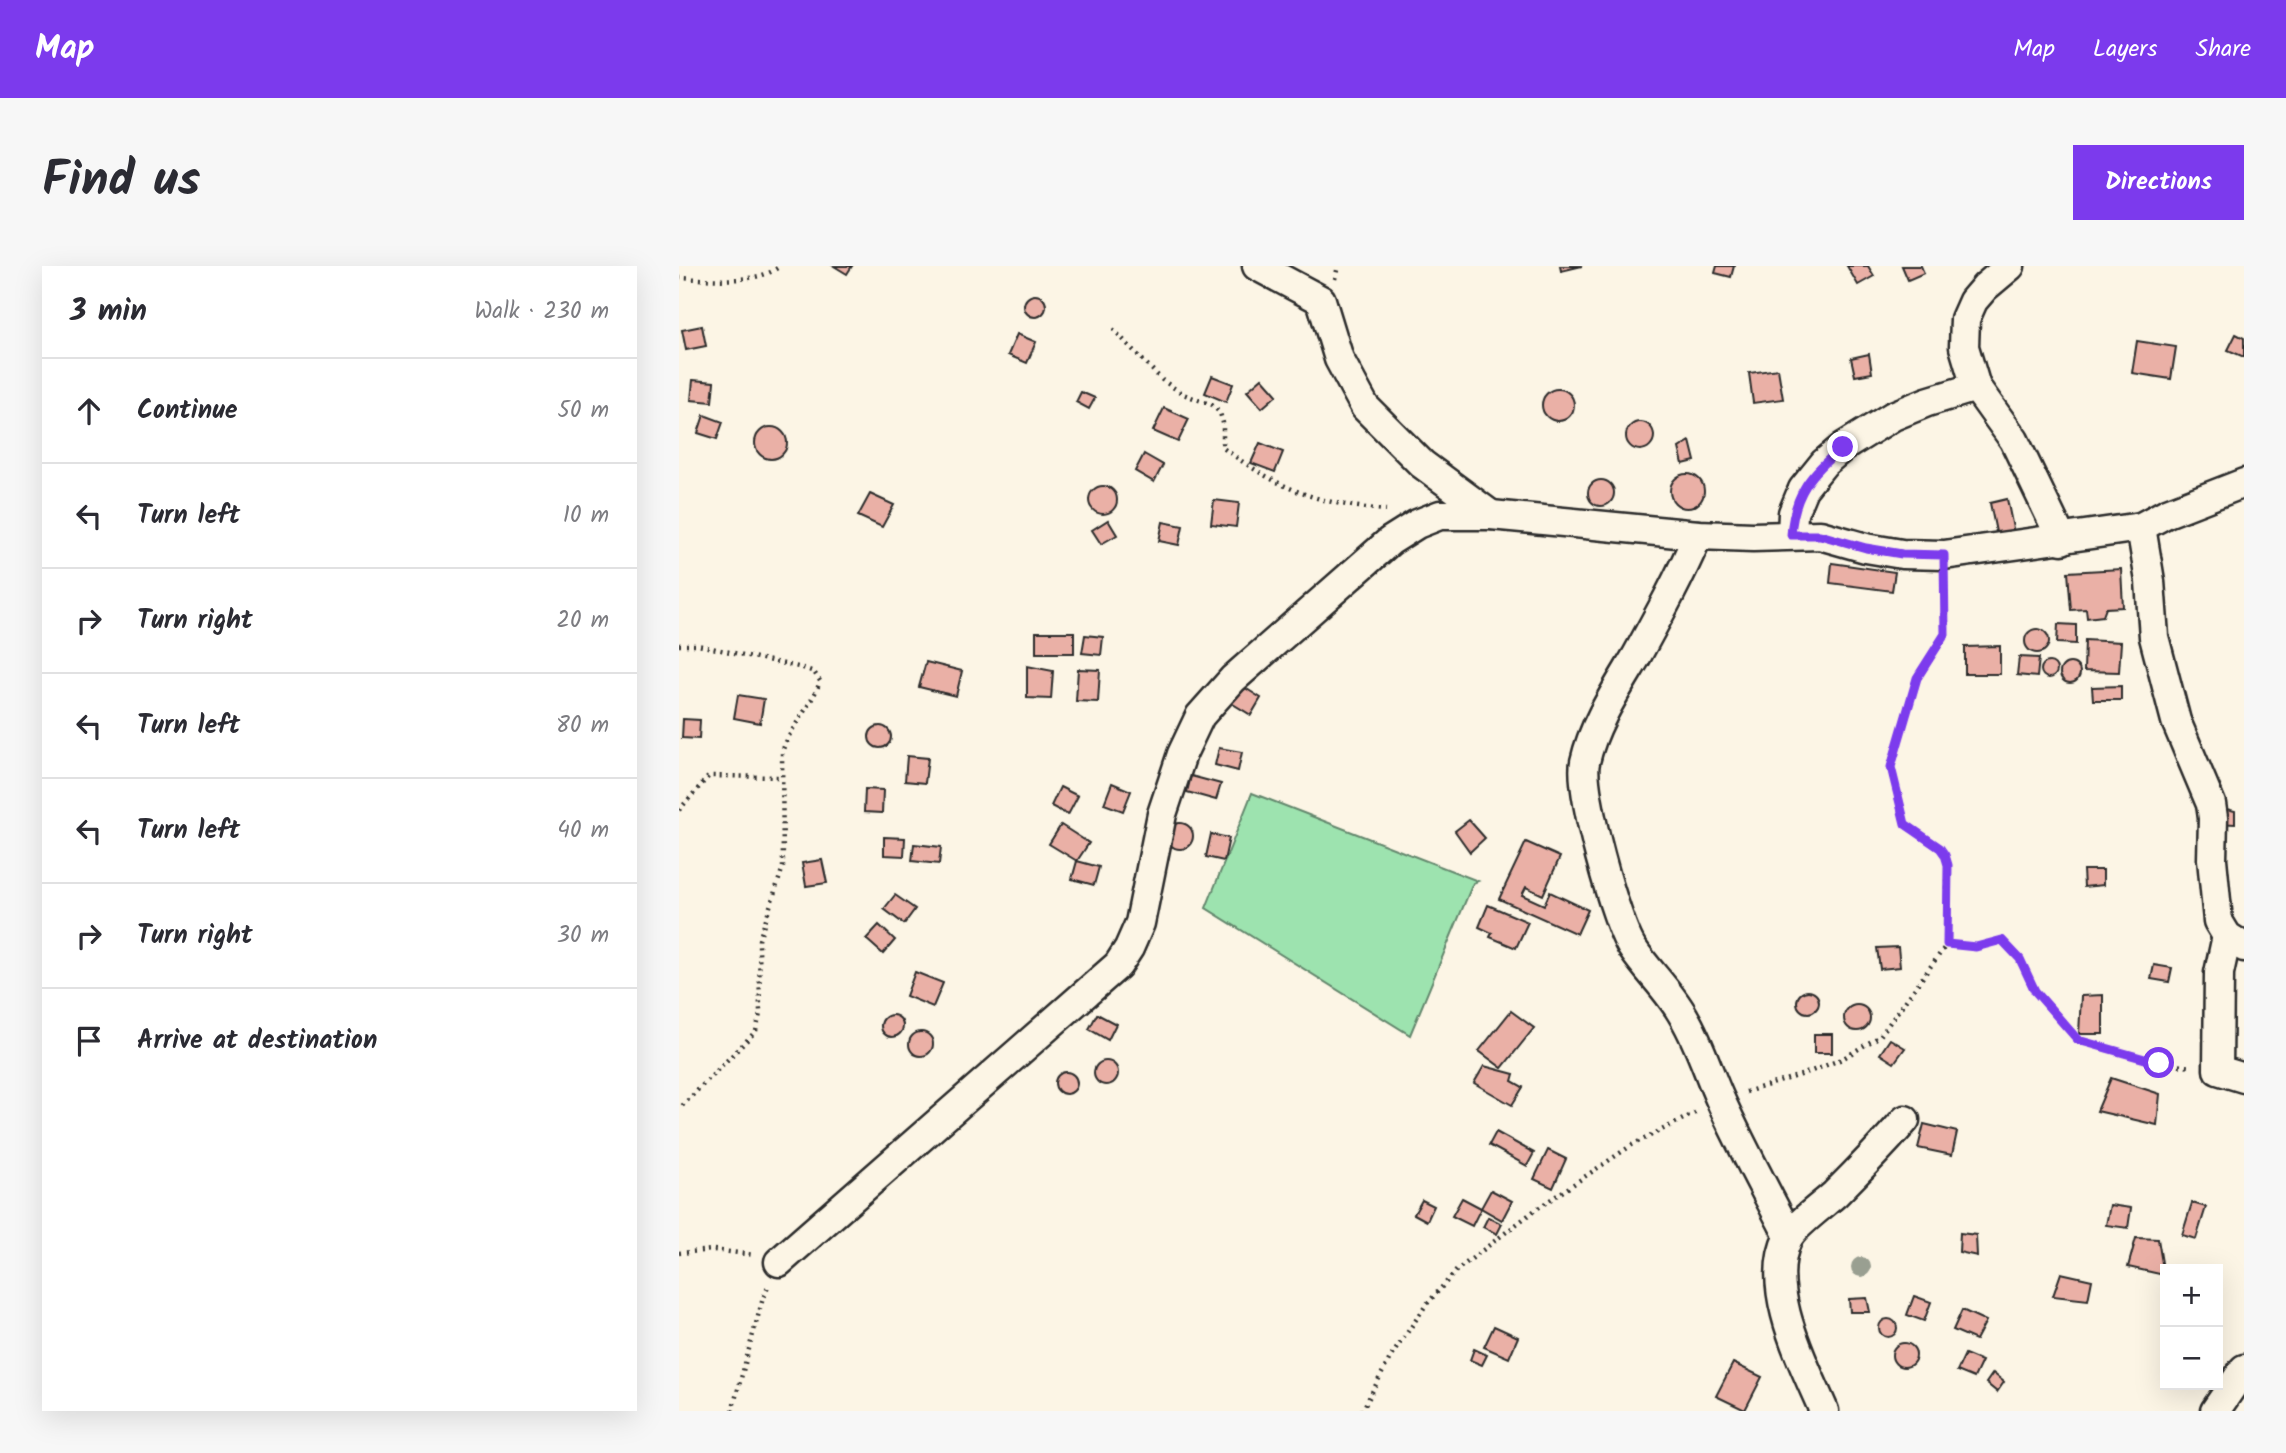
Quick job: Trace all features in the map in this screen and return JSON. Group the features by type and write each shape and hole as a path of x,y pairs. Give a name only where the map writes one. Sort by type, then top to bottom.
{"street":[{"path":"1257,266 1321,300 1339,359 1365,407 1422,464 1491,515"},
{"path":"2010,266 1973,301 1965,319 1963,347 1976,387 2014,440 2062,540"},
{"path":"1791,535 1793,513 1803,489 1824,463 1843,447 1893,416 1976,387"},
{"path":"779,1262 1118,965 1140,923 1163,814 1182,754 1200,716 1233,679 1390,541 1417,524 1440,515 1491,515 1698,535 1827,537 1866,548 1902,554 1944,555 2141,527 2167,513 2244,483"},
{"path":"2141,527 2150,581 2154,637 2160,662 2176,721 2211,804 2212,859 2218,921 2236,941 2219,973 2231,1074"},
{"path":"1698,535 1682,572 1588,748 1583,783 1619,921 1633,949 1664,985 1685,1018 1720,1100 1789,1236"},
{"path":"1824,1411 1797,1347 1783,1301 1780,1265 1789,1236 1876,1152 1905,1120"},
{"path":"2215,1411 2244,1369"}],"path":[{"path":"679,278 728,280 772,273 780,266"},
{"path":"1113,329 1163,380 1183,394 1212,405 1220,413 1223,423 1223,448 1245,464 1290,490 1315,499 1387,510"},
{"path":"1362,1411 1397,1347 1426,1305 1457,1270 1535,1210 1632,1145 1720,1100 1804,1074 1842,1059 1879,1036 1947,944 1948,865 1945,855 1933,842 1905,824 1891,767 1917,678 1945,634 1944,555"},
{"path":"679,645 698,645 814,672 820,681 816,692 787,737 782,752 785,824 783,867 759,940 760,1014 755,1031 679,1109"},
{"path":"679,810 709,776 782,777"},
{"path":"1947,944 1976,947 2002,940 2020,959 2035,991 2078,1040 2159,1063 2231,1074"},
{"path":"679,1253 713,1250 779,1262 762,1298 732,1411"}],"green space":[{"path":"1252,793 1478,881 1473,883 1410,1035 1206,908"}],"building":[{"path":"834,266 852,266 847,274"},
{"path":"1560,266 1582,266 1561,271"},
{"path":"1717,266 1734,266 1731,277 1715,273"},
{"path":"1847,266 1868,266 1874,276 1858,285"},
{"path":"1902,266 1921,266 1924,273 1908,280"},
{"path":"1035,295 1043,298 1046,306 1043,314 1035,317 1027,314 1024,306 1027,298"},
{"path":"702,326 706,346 686,350 682,330"},
{"path":"1017,334 1036,342 1027,363 1008,355"},
{"path":"2236,334 2244,338 2244,357 2228,350"},
{"path":"2137,341 2176,347 2171,379 2132,373"},
{"path":"1869,354 1872,373 1855,376 1851,358"},
{"path":"1778,369 1783,399 1753,403 1749,373"},
{"path":"1212,376 1233,384 1226,402 1205,393"},
{"path":"1262,378 1277,395 1262,408 1247,391"},
{"path":"693,380 714,382 712,402 691,400"},
{"path":"1558,389 1569,394 1574,405 1569,416 1558,421 1547,416 1542,405 1547,394"},
{"path":"1081,392 1095,398 1089,409 1076,402"},
{"path":"1164,408 1189,419 1178,442 1153,431"},
{"path":"704,415 723,422 717,439 698,433"},
{"path":"1640,422 1650,426 1654,436 1650,446 1640,450 1630,446 1626,436 1630,426"},
{"path":"771,427 782,432 787,443 782,454 771,459 760,454 755,443 760,432"},
{"path":"1690,441 1695,461 1683,464 1679,448"},
{"path":"1260,443 1283,452 1275,472 1251,463"},
{"path":"1144,454 1163,465 1154,482 1135,471"},
{"path":"1687,474 1699,479 1704,491 1699,503 1687,508 1675,503 1670,491 1675,479"},
{"path":"1601,480 1610,484 1614,493 1610,502 1601,506 1592,502 1588,493 1592,484"},
{"path":"1103,486 1113,490 1117,500 1113,510 1103,514 1093,510 1089,500 1093,490"},
{"path":"870,494 894,505 882,527 858,516"},
{"path":"2007,499 2014,533 1997,537 1990,503"},
{"path":"1214,500 1239,503 1236,527 1211,524"},
{"path":"1108,520 1117,535 1101,544 1092,530"},
{"path":"1163,522 1183,526 1179,545 1159,541"},
{"path":"1832,563 1895,572 1892,591 1830,583"},
{"path":"2121,569 2123,607 2106,608 2103,616 2087,618 2086,609 2071,610 2068,572"},
{"path":"2058,624 2076,625 2076,644 2057,643"},
{"path":"2037,629 2048,636 2049,641 2042,652 2037,653 2026,646 2025,641 2032,630"},
{"path":"1036,632 1074,632 1074,653 1036,653"},
{"path":"1085,635 1103,637 1101,655 1082,653"},
{"path":"2085,640 2121,642 2119,672 2084,671"},
{"path":"2000,646 2000,674 1965,674 1965,647"},
{"path":"2019,657 2039,658 2037,677 2017,675"},
{"path":"926,662 962,671 956,696 919,687"},
{"path":"2049,662 2057,670 2049,678 2041,670"},
{"path":"2066,663 2074,663 2080,673 2074,683 2066,683 2060,677 2060,669"},
{"path":"1027,666 1053,671 1051,699 1027,698"},
{"path":"1078,669 1100,670 1098,702 1076,701"},
{"path":"1239,684 1261,698 1251,715 1228,701"},
{"path":"2121,686 2121,700 2093,700 2092,687"},
{"path":"738,695 764,699 760,723 734,718"},
{"path":"683,719 700,720 699,739 682,738"},
{"path":"876,726 884,726 891,733 891,741 884,748 876,748 869,741 869,733"},
{"path":"1219,748 1242,752 1238,771 1215,765"},
{"path":"907,756 928,758 925,783 905,781"},
{"path":"1191,776 1221,784 1216,800 1187,792"},
{"path":"1112,783 1131,791 1123,811 1104,804"},
{"path":"1060,787 1078,796 1068,815 1051,806"},
{"path":"865,789 883,790 882,813 864,812"},
{"path":"2218,807 2235,811 2235,824 2217,823"},
{"path":"1469,820 1485,838 1470,852 1455,831"},
{"path":"1180,823 1189,827 1193,836 1189,845 1180,849 1171,845 1167,836 1171,827"},
{"path":"1061,825 1089,843 1077,861 1049,844"},
{"path":"1211,834 1229,838 1224,861 1206,857"},
{"path":"884,837 905,838 904,856 884,855"},
{"path":"1526,842 1560,857 1543,895 1526,887 1522,895 1544,905 1550,892 1588,910 1577,934 1499,899"},
{"path":"914,844 941,847 939,864 912,861"},
{"path":"822,860 827,883 806,886 802,863"},
{"path":"1077,861 1099,867 1094,885 1072,879"},
{"path":"2083,870 2103,870 2103,885 2084,887"},
{"path":"895,895 915,909 904,924 884,909"},
{"path":"1488,905 1528,922 1516,948 1490,937 1492,933 1479,927"},
{"path":"879,925 895,940 883,954 866,939"},
{"path":"1898,947 1900,967 1880,969 1877,948"},
{"path":"2154,965 2172,968 2169,982 2151,979"},
{"path":"915,972 943,983 933,1007 906,996"},
{"path":"1808,991 1816,994 1819,1002 1816,1010 1808,1013 1800,1010 1797,1002 1800,994"},
{"path":"2103,995 2103,1034 2079,1034 2081,996"},
{"path":"1857,1005 1866,1009 1870,1018 1866,1027 1857,1031 1848,1027 1844,1018 1848,1009"},
{"path":"1511,1011 1534,1028 1502,1068 1479,1051"},
{"path":"1097,1014 1116,1024 1108,1040 1089,1029"},
{"path":"892,1015 900,1018 903,1026 900,1034 892,1037 884,1034 881,1026 884,1018"},
{"path":"921,1032 930,1035 933,1044 930,1053 921,1056 912,1053 909,1044 912,1035"},
{"path":"1814,1034 1832,1034 1832,1053 1814,1053"},
{"path":"1890,1039 1905,1048 1894,1063 1880,1054"},
{"path":"1106,1061 1115,1064 1118,1073 1115,1082 1106,1085 1097,1082 1094,1073 1097,1064"},
{"path":"1484,1066 1514,1074 1512,1081 1523,1087 1512,1105 1474,1083"},
{"path":"1066,1072 1074,1075 1077,1083 1074,1091 1066,1094 1058,1091 1055,1083 1058,1075"},
{"path":"2111,1078 2160,1094 2157,1125 2097,1111"},
{"path":"1924,1124 1957,1132 1952,1155 1918,1148"},
{"path":"1496,1132 1534,1153 1527,1166 1489,1145"},
{"path":"1548,1150 1566,1159 1553,1188 1534,1179"},
{"path":"1491,1190 1512,1201 1502,1220 1481,1208"},
{"path":"1462,1198 1481,1208 1472,1226 1452,1216"},
{"path":"1422,1200 1434,1206 1427,1221 1414,1214"},
{"path":"2192,1203 2206,1207 2196,1239 2182,1235"},
{"path":"2110,1205 2131,1208 2128,1228 2106,1225"},
{"path":"1488,1217 1502,1224 1497,1234 1483,1227"},
{"path":"1960,1233 1976,1235 1977,1256 1959,1252"},
{"path":"2136,1238 2158,1239 2162,1264 2160,1264 2160,1274 2128,1267"},
{"path":"2061,1273 2092,1280 2088,1300 2053,1296"},
{"path":"1914,1296 1931,1302 1924,1321 1907,1315"},
{"path":"1867,1298 1870,1312 1850,1312 1849,1299"},
{"path":"1962,1310 1986,1321 1976,1340 1953,1330"},
{"path":"1884,1319 1892,1319 1897,1328 1895,1335 1884,1337 1879,1332 1879,1324"},
{"path":"1494,1326 1518,1337 1509,1358 1484,1347"},
{"path":"1904,1343 1912,1347 1916,1355 1912,1363 1904,1367 1896,1363 1892,1355 1896,1347"},
{"path":"1474,1349 1487,1355 1482,1365 1470,1360"},
{"path":"1965,1354 1982,1361 1974,1378 1957,1371"},
{"path":"1733,1363 1762,1377 1745,1410 1716,1396"},
{"path":"1993,1373 2004,1382 1997,1392 1986,1383"}],"route":[{"path":"1843,447 1824,463 1803,489 1793,513 1791,535 1820,535 1866,548 1902,554 1944,555 1945,634 1917,678 1891,767 1905,824 1933,842 1945,855 1948,865 1947,944 1976,947 2002,940 2020,959 2035,991 2078,1040 2159,1063"}]}
